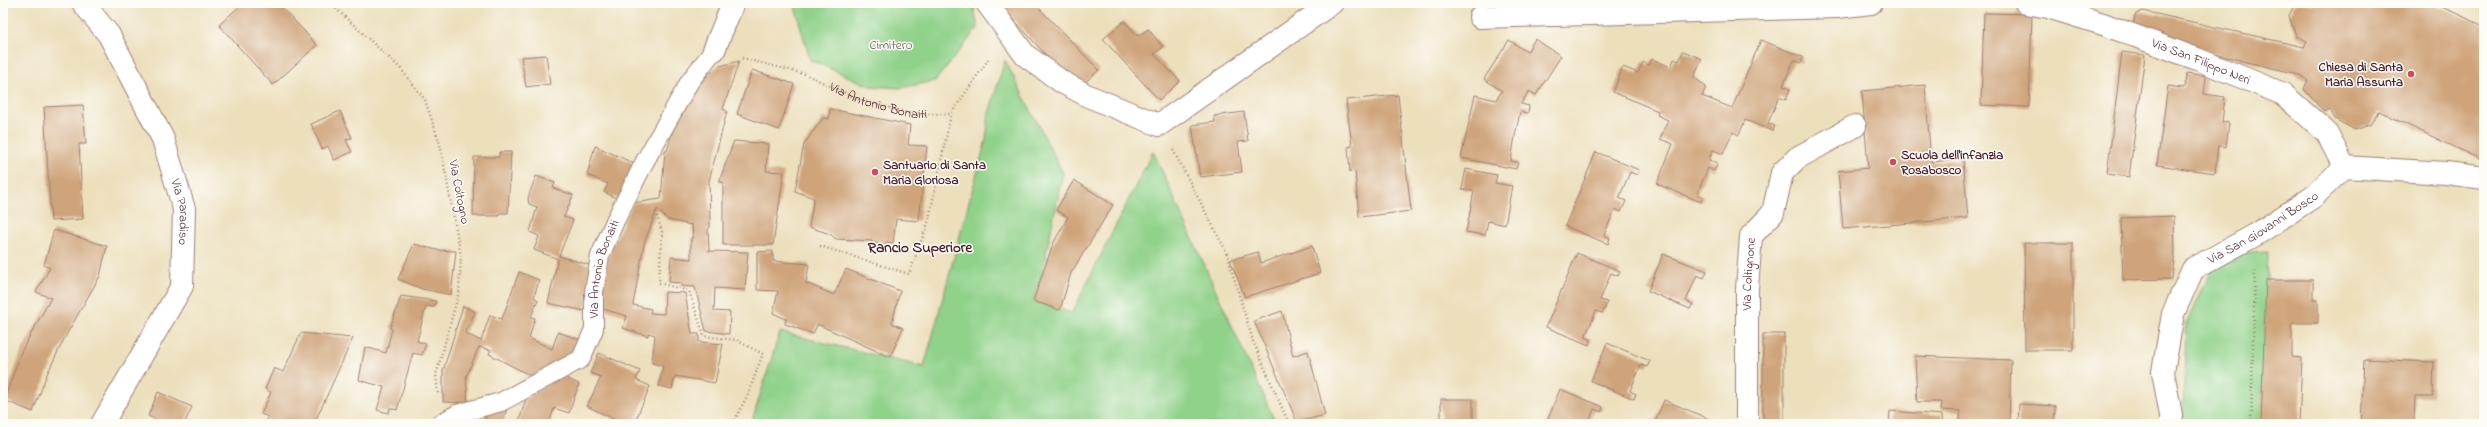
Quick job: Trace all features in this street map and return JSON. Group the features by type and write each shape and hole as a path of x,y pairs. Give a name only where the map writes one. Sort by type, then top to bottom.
{"street":[{"name":"Via Paradiso","path":"83,3 109,35 163,139 184,209 182,286 102,424"},
{"name":"Via Antonio Bonaiti","path":"714,50 733,3"},
{"path":"987,3 1025,55 1062,82 1088,96 1159,125 1332,3"},
{"path":"1480,17 1829,7 1871,3"},
{"name":"Via San Filippo Neri","path":"2026,3 2048,7 2103,24 2197,59 2283,94 2327,133 2344,167"},
{"name":"Via Coltignone","path":"1746,424 1747,289 1751,236 1773,213 1782,173 1797,158 1855,126"},
{"path":"2344,167 2446,173 2484,178"},
{"name":"Via San Giovanni Bosco","path":"2171,424 2171,415 2163,372 2173,314 2194,269 2257,234 2313,197 2344,167"}],"lane":[{"name":"Via Antonio Bonaiti","path":"441,423 457,414 501,402 581,359 594,329 594,292 600,256 615,221 645,161 690,81 714,50"}],"path":[{"name":"Via Coltogno","path":"330,3 400,68 425,100 440,144 461,256 459,292 436,375 441,423"},
{"path":"820,246 909,274 928,223 951,114 1007,32"},
{"name":"Via Antonio Bonaiti","path":"714,50 805,74 860,100 912,114 951,114"},
{"path":"1159,125 1226,251 1253,341 1289,424"},
{"path":"656,212 662,232 659,283 689,291 704,336 736,340 763,354 748,394 733,424"},
{"path":"2251,424 2255,276"}],"green space":[{"name":"Cimitero","path":"794,3 973,3 978,28 935,81 900,88 870,86 810,60"},
{"path":"1005,60 1063,173 1040,282 1033,301 1072,313 1153,151 1276,424 751,424 780,332 924,367 986,140 989,113"},
{"path":"2268,251 2262,424 2183,424 2186,323 2220,254"}],"building":[{"path":"243,3 278,3 317,45 273,85 219,25"},
{"path":"999,3 1034,3 1099,70 1082,85 1062,73"},
{"name":"Chiesa di Santa Maria Assunta","path":"2295,3 2433,3 2484,26 2484,161 2378,111 2372,124 2355,130 2335,119 2330,109 2324,112 2304,89 2308,80 2293,73 2177,45 2131,30 2136,14 2143,11 2304,47 2307,41 2296,36 2289,16"},
{"path":"1984,13 2032,14 2029,107 1981,105"},
{"path":"1124,21 1138,36 1148,29 1163,47 1154,54 1180,81 1159,100 1103,39"},
{"path":"1535,39 1561,56 1536,95 1529,91 1521,104 1529,106 1528,113 1520,112 1515,136 1511,161 1518,162 1516,169 1461,158 1475,95 1496,100 1502,91 1484,79 1509,40 1527,52"},
{"path":"1761,40 1803,57 1801,63 1794,60 1783,86 1790,89 1786,100 1779,97 1768,123 1775,126 1773,131 1745,120 1739,135 1733,132 1723,154 1713,150 1709,160 1718,163 1714,171 1708,168 1697,194 1703,197 1701,202 1657,184 1673,144 1660,139 1668,120 1657,115 1658,111 1613,92 1623,67 1638,73 1643,62 1649,65 1652,59 1671,67 1674,59 1679,61 1683,51 1702,59 1694,77 1706,87 1702,96 1732,108"},
{"path":"2122,52 2145,55 2129,177 2107,174"},
{"path":"546,55 550,84 526,87 521,57"},
{"path":"739,61 723,109 727,111 709,181 709,251 748,252 745,290 715,288 714,311 730,312 729,334 706,331 695,287 681,286 681,283 669,282 671,257 691,259 691,238 693,238 692,225 668,220 657,209 644,244 633,305 651,309 650,313 664,314 665,292 685,293 692,334 699,334 699,342 723,344 715,383 675,376 672,389 659,386 663,366 652,363 655,335 648,333 648,336 623,328 627,316 596,307 611,248 633,203 661,199 665,151 667,151 674,126 693,91 710,73 720,66"},
{"path":"752,70 794,84 779,130 737,114"},
{"path":"2187,73 2206,76 2204,94 2225,97 2222,122 2229,123 2226,147 2218,146 2215,173 2157,165 2168,86 2184,88"},
{"path":"1925,85 1931,162 1963,159 1968,218 1843,229 1838,171 1868,168 1862,91"},
{"path":"1398,95 1411,211 1359,217 1355,171 1350,172 1348,147 1352,146 1346,100"},
{"path":"83,105 86,144 79,144 83,219 51,221 44,107"},
{"name":"Santuario di Santa Maria Gloriosa","path":"830,109 910,125 908,145 927,146 919,221 896,219 893,243 887,242 886,244 872,243 872,241 836,239 830,234 809,227 814,198 795,191 804,144 823,118 829,119"},
{"path":"340,111 352,138 346,140 352,152 334,160 328,146 322,149 311,124"},
{"path":"1244,112 1248,141 1238,142 1242,172 1200,177 1192,125 1215,122 1214,116"},
{"path":"734,141 768,144 766,171 784,172 773,245 723,245 723,182 719,182"},
{"path":"595,146 638,165 620,200 604,192 608,184 587,175"},
{"path":"499,152 511,152 508,213 499,213 499,216 473,216 474,157 499,157"},
{"path":"1596,152 1639,170 1637,175 1630,172 1619,198 1626,201 1621,212 1615,209 1604,235 1610,238 1608,244 1565,226"},
{"path":"1466,169 1497,175 1495,183 1512,186 1505,225 1488,221 1485,235 1466,232 1474,191 1462,189"},
{"path":"536,176 555,183 553,188 573,195 564,217 573,220 559,256 593,266 585,311 548,303 558,259 534,250 539,236 530,232 537,207 529,204 528,198"},
{"path":"1074,180 1113,205 1071,273 1060,310 1033,301 1053,244 1068,217 1056,210"},
{"path":"2174,216 2175,251 2172,279 2123,280 2121,218"},
{"path":"54,230 107,246 100,276 65,337 47,374 33,412 4,400 22,350 51,298 36,292 50,268 44,265"},
{"path":"2024,243 2073,243 2073,350 2025,350"},
{"path":"414,244 437,250 456,251 451,295 422,289 398,279"},
{"path":"1312,246 1320,273 1245,297 1230,260 1258,252 1261,263"},
{"path":"773,251 773,261 809,264 806,283 834,295 846,269 900,291 892,323 903,328 890,357 819,325 817,325 813,334 785,324 786,319 773,313 778,291 757,290 757,252"},
{"path":"1577,253 1620,271 1618,276 1611,273 1600,300 1607,302 1605,308 1602,313 1596,311 1585,337 1591,339 1589,345 1546,327"},
{"path":"1663,254 1707,271 1704,278 1697,275 1686,301 1693,304 1690,309 1648,291"},
{"path":"519,272 539,280 534,297 538,300 531,317 535,318 529,338 552,349 558,332 581,340 578,350 537,379 489,354 491,350 479,347 466,377 468,403 443,402 443,371 463,306 475,312 465,333 481,341 490,315 502,319"},
{"path":"2266,280 2313,280 2313,300 2318,300 2318,323 2292,323 2292,357 2302,358 2299,424 2261,424"},
{"path":"401,296 436,301 434,307 426,306 417,341 426,344 422,355 413,353 397,410 390,408 389,413 377,410 384,387 359,380 365,347 386,353 392,329 390,328"},
{"path":"1282,311 1293,356 1308,351 1325,415 1297,422 1254,321"},
{"path":"301,333 353,338 314,424 265,424 268,417 261,414 271,392 265,389 274,368 283,372"},
{"path":"1763,334 1784,334 1784,424 1763,424"},
{"path":"1607,343 1650,361 1647,367 1641,365 1630,391 1636,394 1634,399 1591,381"},
{"path":"599,353 640,371 636,380 650,386 634,424 624,424 587,406 601,377 590,373"},
{"path":"1915,356 2011,360 2009,424 1960,424 1960,411 1941,410 1942,402 1917,402"},
{"path":"2364,359 2434,362 2433,396 2415,396 2414,424 2361,424"},
{"path":"562,376 579,384 569,413 554,408 549,424 518,424 526,399 541,387"},
{"path":"1560,389 1603,407 1601,412 1594,409 1588,424 1546,424"},
{"path":"158,392 192,407 184,424 166,424 148,416"},
{"path":"1441,399 1473,399 1473,424 1441,424"},
{"path":"1664,400 1707,418 1704,424 1697,421 1696,424 1654,424"},
{"path":"509,402 502,424 471,424 486,419 484,413"},
{"path":"2019,404 2055,406 2054,424 2018,424"},
{"path":"1890,411 1942,415 1943,424 1889,424"}],"place":[{"name":"Chiesa di Santa Maria Assunta","path":"2411,74"},
{"name":"Scuola dell'infanzia Rosabosco","path":"1893,162"},
{"name":"Santuario di Santa Maria Gloriosa","path":"875,172"}],"district":[{"name":"Rancio Superiore","path":"920,248"}]}
